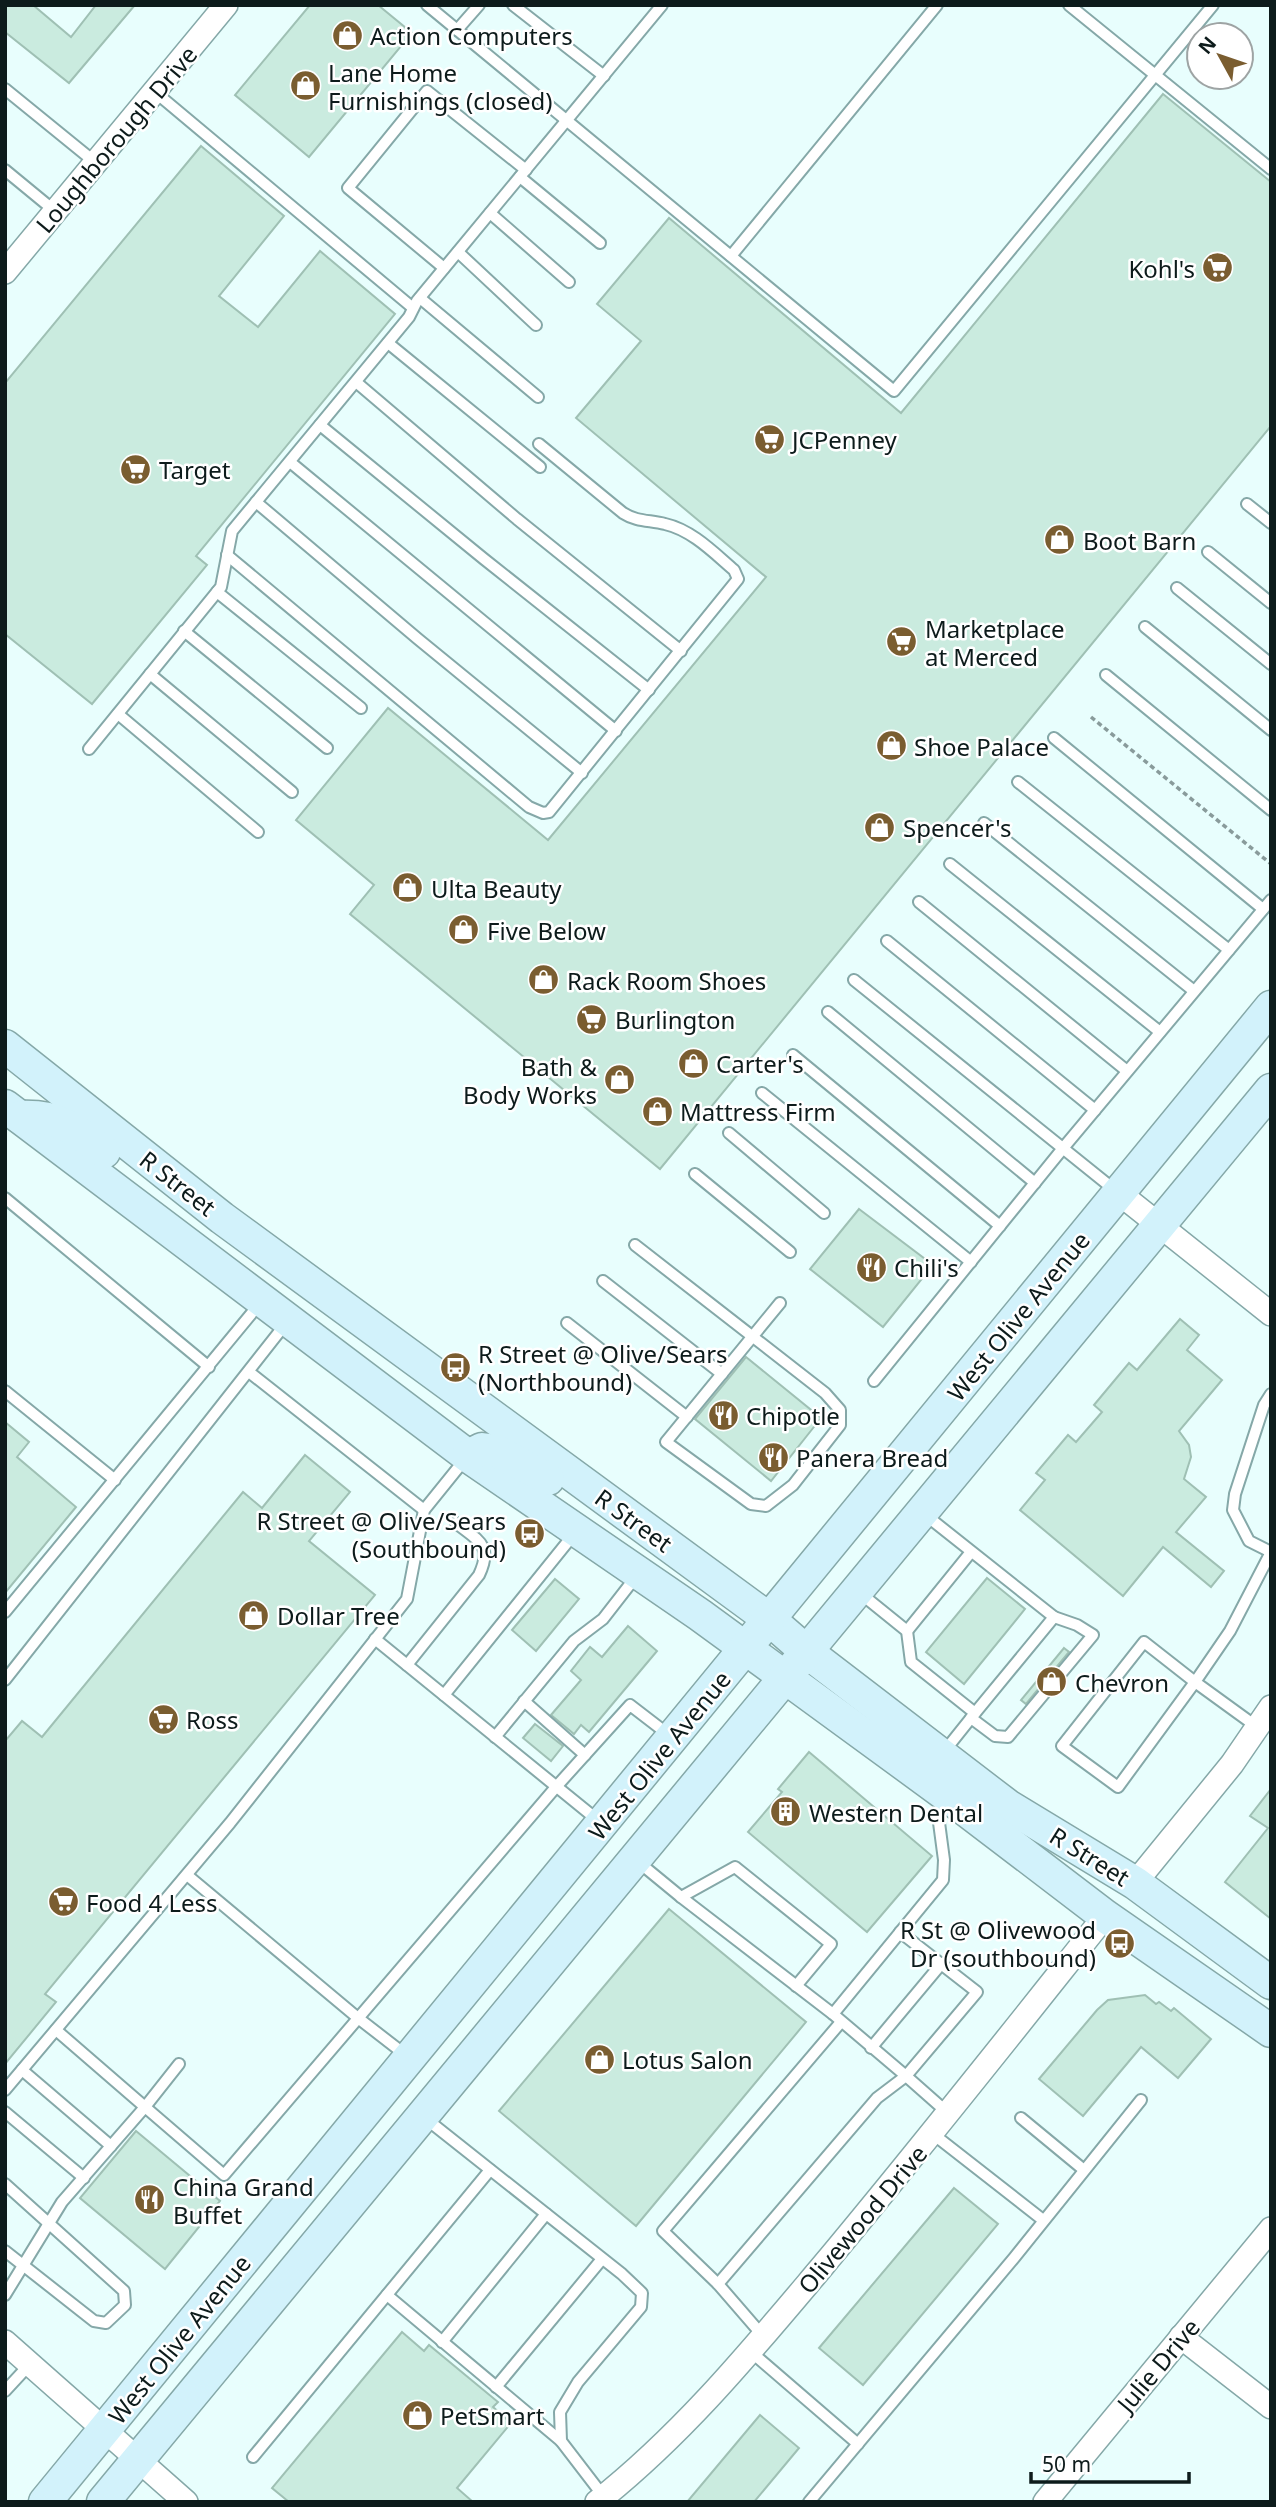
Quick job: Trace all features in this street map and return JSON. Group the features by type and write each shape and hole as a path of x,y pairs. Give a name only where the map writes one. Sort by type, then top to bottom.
{"street":[{"name":"Loughborough Drive","path":"5,272 226,5"},
{"name":"West Olive Avenue","path":"45,2502 1271,1007"},
{"name":"R Street","path":"5,1046 222,1218 769,1619 807,1652 1008,1806 1135,1883 1271,1983"},
{"path":"5,1075 34,1087 47,1080"},
{"name":"West Olive Avenue","path":"103,2502 1271,1090"},
{"path":"11,1116 53,1118 68,1125 176,1205 194,1215 222,1218"},
{"name":"R Street","path":"11,1116 263,1300 468,1456 746,1649 949,1797 1105,1916 1271,2031"},
{"path":"1119,1193 1271,1314"},
{"path":"300,1328 342,1342 457,1424 472,1428 491,1415"},
{"path":"468,1456 482,1449 498,1451 566,1488 592,1490"},
{"path":"1004,1839 1029,1844 1092,1884 1109,1891 1135,1883 1232,1764 1266,1715"},
{"path":"1105,1916 1148,1926 1238,1987 1247,1992 1271,1997"},
{"name":"Olivewood Drive","path":"601,2499 677,2432 757,2344 933,2134 1105,1916"},
{"name":"Julie Drive","path":"1045,2502 1271,2229"},
{"path":"1181,2337 1271,2407"},
{"path":"5,2342 187,2502"}],"lane":[{"path":"427,5 894,391 1213,5"},
{"path":"457,30 479,5"},
{"path":"513,5 604,76"},
{"path":"89,749 221,587 232,531 409,317 419,298 662,5"},
{"path":"731,256 937,5"},
{"path":"1069,5 1271,169"},
{"path":"5,89 96,163"},
{"path":"444,268 348,188 428,91 600,243"},
{"path":"155,92 413,308"},
{"path":"5,170 56,212"},
{"path":"490,213 569,282"},
{"path":"458,252 536,325"},
{"path":"419,298 538,397"},
{"path":"388,342 540,467"},
{"path":"356,382 517,519 681,651"},
{"path":"320,425 649,690"},
{"path":"227,555 537,811 549,812 738,579 734,570 683,530 665,523 633,520 622,513 539,444"},
{"path":"290,462 616,731"},
{"path":"257,502 418,639 582,773"},
{"path":"1247,504 1271,523"},
{"path":"1208,552 1271,603"},
{"path":"1177,588 1271,664"},
{"path":"217,592 361,708"},
{"path":"1145,627 1271,730"},
{"path":"184,631 327,748"},
{"path":"150,674 292,792"},
{"path":"1106,675 1271,810"},
{"path":"118,714 258,832"},
{"path":"874,1381 1064,1147 1267,904 1054,738"},
{"path":"1018,782 1229,950"},
{"path":"984,823 1194,991"},
{"path":"950,864 1160,1032"},
{"path":"919,902 1127,1072"},
{"path":"887,941 1095,1110"},
{"path":"854,981 1119,1193"},
{"path":"828,1012 1035,1183"},
{"path":"793,1055 1000,1226"},
{"path":"762,1093 971,1262"},
{"path":"729,1133 824,1213"},
{"path":"695,1174 790,1252"},
{"path":"5,1198 209,1367"},
{"path":"635,1245 753,1336 825,1393 840,1410 840,1425 793,1485 766,1506 751,1504 666,1442 687,1417 722,1374 753,1336 780,1303"},
{"path":"603,1282 722,1374"},
{"path":"5,1612 263,1300"},
{"path":"567,1323 687,1417"},
{"path":"5,1680 249,1372 300,1328"},
{"path":"249,1372 424,1510"},
{"path":"5,1391 115,1480"},
{"path":"1266,1715 1195,1682 1144,1642 1062,1746 1118,1787 1195,1682 1230,1631 1271,1552 1249,1541 1233,1510 1235,1494 1270,1393"},
{"path":"5,2090 187,1875 407,1599 424,1510 468,1456"},
{"path":"858,1591 907,1631 911,1662 995,1736 1008,1737 1093,1635 1077,1625 1054,1617 922,1512"},
{"path":"407,1665 479,1575 486,1560 483,1545 456,1523"},
{"path":"444,1695 576,1531"},
{"path":"907,1631 971,1552"},
{"path":"495,1737 574,1641 603,1619 639,1573"},
{"path":"941,1755 1054,1617"},
{"path":"375,1639 602,1824"},
{"path":"524,1701 585,1755"},
{"path":"56,2030 224,2175 556,1787 630,1705 673,1738"},
{"path":"858,2444 757,2344 718,2284 663,2231 837,2018 900,1932 943,1880 944,1860 937,1815 949,1797"},
{"path":"635,1859 837,2018 949,2114"},
{"path":"681,1897 735,1867 831,1944 796,1986"},
{"path":"187,1875 358,2018 410,2057"},
{"path":"718,2284 877,2098 906,2076 977,1992 900,1932"},
{"path":"871,2048 942,1963"},
{"path":"5,2295 51,2224 62,2202 179,2064"},
{"path":"22,2070 111,2146"},
{"path":"809,2502 1141,2100"},
{"path":"5,2112 84,2178"},
{"path":"422,2117 642,2293 641,2307 578,2382 559,2412 561,2441"},
{"path":"1021,2118 1084,2170"},
{"path":"933,2134 1043,2220"},
{"path":"253,2457 490,2170"},
{"path":"5,2184 124,2291 125,2305 106,2323 94,2321 5,2251"},
{"path":"442,2342 545,2214"},
{"path":"496,2388 602,2259"},
{"path":"387,2295 561,2441 601,2499"},
{"path":"5,2390 30,2364"}],"path":[{"path":"1091,717 1271,864"}],"building":[{"path":"5,5 33,5 71,37 96,5 135,5 69,83 5,32"},
{"name":"Lane Home Furnishings (closed)","path":"310,5 378,5 412,33 309,157 235,95"},
{"name":"Marketplace at Merced","path":"1163,94 1271,182 1271,426 660,1169 350,914 374,885 296,820 388,708 548,840 766,577 576,418 641,341 597,304 669,218 901,413"},
{"name":"Target","path":"201,146 284,216 219,296 258,327 320,251 395,314 196,556 207,565 92,704 5,634 5,383"},
{"name":"Chili's","path":"859,1209 933,1265 883,1327 810,1269"},
{"path":"1180,1319 1199,1335 1187,1350 1222,1380 1179,1431 1189,1445 1191,1457 1184,1479 1206,1497 1176,1532 1224,1571 1211,1587 1163,1547 1123,1596 1020,1510 1045,1480 1036,1473 1068,1435 1076,1442 1102,1412 1094,1405 1129,1363 1137,1370"},
{"path":"746,1357 821,1418 771,1481 695,1419"},
{"path":"5,1422 29,1442 17,1457 76,1507 5,1593"},
{"path":"305,1455 350,1492 309,1541 375,1595 45,1994 56,2002 5,2064 5,1741 22,1721 42,1737 243,1492 262,1508"},
{"path":"987,1578 1025,1609 964,1684 926,1652"},
{"path":"555,1579 579,1599 536,1651 512,1630"},
{"path":"628,1626 657,1651 589,1732 581,1725 574,1734 551,1715 581,1680 571,1671 590,1647 602,1657"},
{"path":"1064,1648 1069,1652 1026,1704 1021,1700"},
{"path":"535,1724 563,1746 551,1761 523,1738"},
{"path":"809,1752 932,1856 867,1932 748,1832 782,1792 778,1789"},
{"path":"1271,1789 1271,1919 1225,1882 1268,1828 1250,1816"},
{"path":"669,1909 806,2022 636,2226 499,2111"},
{"path":"1145,1995 1171,2011 1174,2008 1211,2039 1178,2078 1141,2047 1083,2116 1039,2079 1108,2000"},
{"name":"China Grand Buffet","path":"136,2131 220,2201 165,2269 80,2198"},
{"path":"954,2188 998,2224 863,2385 819,2348"},
{"name":"PetSmart","path":"402,2332 424,2351 429,2345 498,2402 493,2407 511,2423 457,2488 473,2502 289,2502 272,2488"},
{"path":"760,2415 799,2448 754,2502 687,2502"}],"place":[{"name":"Action Computers","path":"347,35"},
{"name":"Lane Home Furnishings (closed)","path":"305,86"},
{"name":"Kohl's","path":"1218,268"},
{"name":"JCPenney","path":"769,439"},
{"name":"Target","path":"136,469"},
{"name":"Boot Barn","path":"1060,540"},
{"name":"Marketplace at Merced","path":"902,642"},
{"name":"Shoe Palace","path":"891,746"},
{"name":"Spencer's","path":"880,827"},
{"name":"Ulta Beauty","path":"408,888"},
{"name":"Five Below","path":"464,930"},
{"name":"Rack Room Shoes","path":"544,980"},
{"name":"Burlington","path":"592,1019"},
{"name":"Carter's","path":"693,1063"},
{"name":"Bath & Body Works","path":"620,1080"},
{"name":"Mattress Firm","path":"657,1111"},
{"name":"Chili's","path":"871,1267"},
{"name":"R Street @ Olive/Sears (Northbound)","path":"455,1367"},
{"name":"Chipotle","path":"723,1415"},
{"name":"Panera Bread","path":"773,1457"},
{"name":"R Street @ Olive/Sears (Southbound)","path":"529,1534"},
{"name":"Dollar Tree","path":"254,1615"},
{"name":"Chevron","path":"1052,1682"},
{"name":"Ross","path":"163,1719"},
{"name":"Western Dental","path":"786,1812"},
{"name":"Food 4 Less","path":"63,1902"},
{"name":"R St @ Olivewood Dr (southbound)","path":"1119,1943"},
{"name":"Lotus Salon","path":"599,2059"},
{"name":"China Grand Buffet","path":"150,2200"},
{"name":"PetSmart","path":"417,2415"}]}
